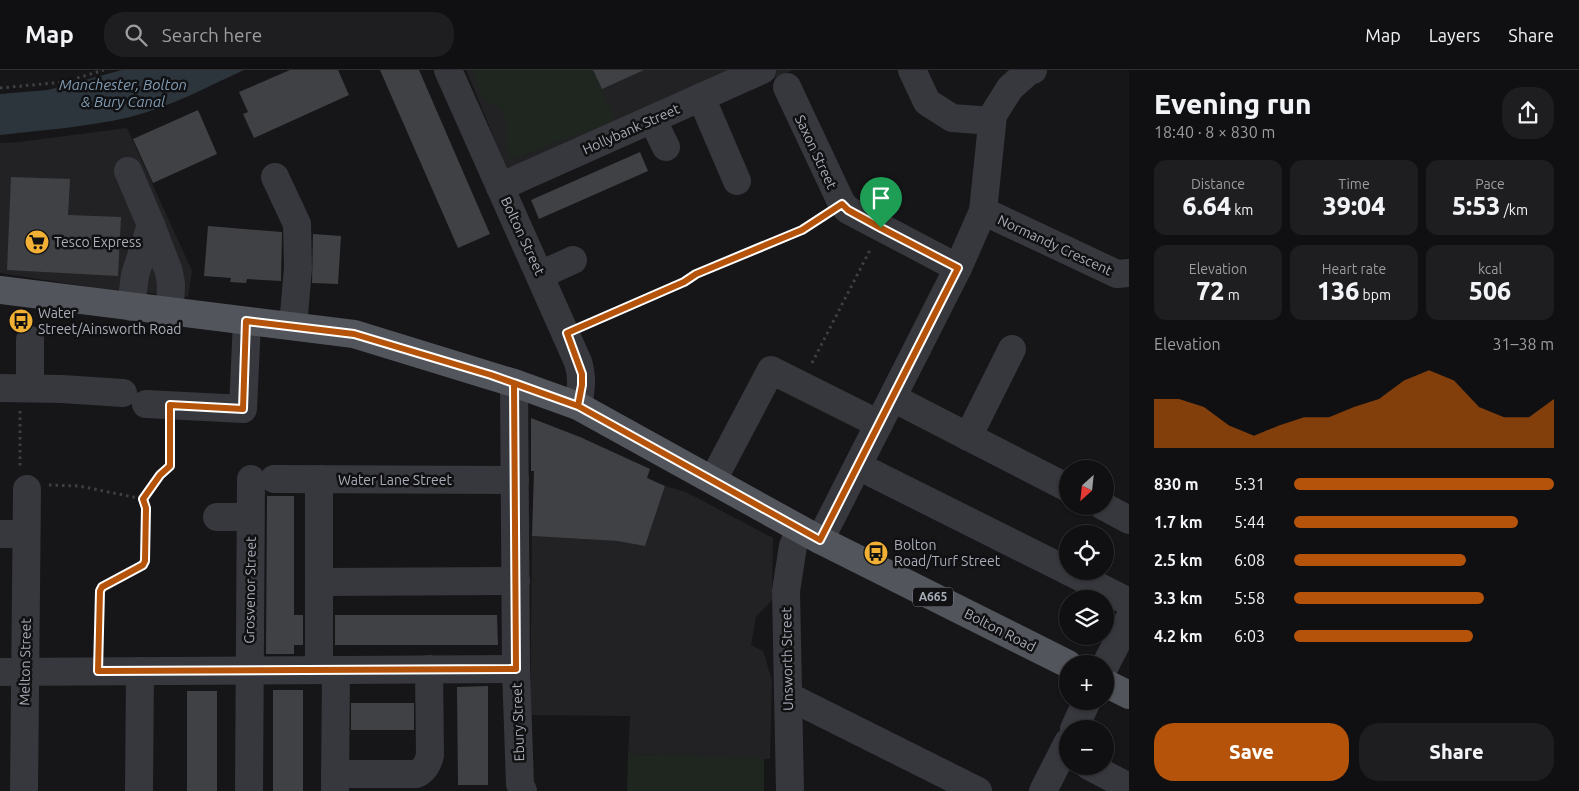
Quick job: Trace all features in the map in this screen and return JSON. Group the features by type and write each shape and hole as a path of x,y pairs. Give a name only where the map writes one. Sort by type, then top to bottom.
{"main road":[{"name":"A665","path":"0,290 354,334 514,383 578,406 810,534"},
{"name":"Bolton Road","path":"810,534 1059,659"},
{"path":"1114,688 1129,695"}],"street":[{"name":"Bolton Street","path":"448,70 567,333 582,374 578,406"},
{"name":"Hollybank Street","path":"500,187 762,70"},
{"path":"912,70 927,102 952,118 992,121"},
{"name":"Normandy Crescent","path":"1033,70 1029,71 1010,88 993,115 982,211 1117,274 1129,273"},
{"name":"Saxon Street","path":"786,87 842,204 848,210 958,268"},
{"path":"701,97 738,181"},
{"path":"652,119 666,147"},
{"path":"128,171 169,272 171,284 170,311"},
{"path":"275,177 297,224 298,268 293,326"},
{"name":"Unsworth Street","path":"790,791 786,591 793,546 810,534 858,466 958,268 982,211"},
{"path":"131,307 135,275 151,225"},
{"path":"540,275 573,260"},
{"path":"30,340 17,388 62,389 153,402 243,409 246,321"},
{"path":"968,436 1012,349"},
{"path":"713,480 772,370 879,424"},
{"name":"Ebury Street","path":"514,383 516,669 520,784 523,791"},
{"path":"893,398 1059,483"},
{"path":"858,466 1059,566"},
{"name":"Water Lane Street","path":"263,479 515,480"},
{"name":"Grosvenor Street","path":"249,791 250,517 263,479"},
{"path":"319,479 319,582 335,782 417,774 423,770 430,755 429,669"},
{"name":"Melton Street","path":"24,791 12,672 13,534 27,489"},
{"path":"1114,512 1129,520"},
{"path":"217,517 250,517"},
{"path":"1086,580 1129,602"},
{"path":"319,582 516,581"},
{"path":"1111,655 1129,619"},
{"path":"12,672 516,669"},
{"path":"139,791 140,671"},
{"path":"788,696 978,791"},
{"path":"1043,791 1059,762"},
{"path":"1106,775 1129,787"}],"path":[{"path":"0,88 64,82 104,70"},
{"path":"567,333 684,282 696,274 802,230 842,204"},
{"path":"800,384 881,228"},
{"path":"17,388 20,483 27,489 33,485 79,486 143,499"},
{"path":"143,499 160,475 170,466 153,402"},
{"path":"98,671 100,591 102,587 143,565 145,561 146,508 143,499"}],"shaded area":[{"path":"466,70 793,70 516,191"},
{"path":"471,70 592,70 616,121 511,159 507,145 504,115 499,107 485,101"},
{"path":"127,128 192,271 188,297 97,288 0,273 0,143"},
{"path":"665,486 686,492 773,538 772,600 756,617 751,645 763,651 772,680 770,759 628,754 630,716 530,715 532,536 617,541 645,546"},
{"path":"628,754 764,758 764,791 627,791"}],"water":[{"name":"Manchester, Bolton & Bury Canal","path":"122,70 244,70 174,102 130,117 82,126 0,135 0,94 48,90"}],"building":[{"path":"290,70 338,70 349,95 254,138 243,114 248,112 239,92"},
{"path":"380,70 419,70 490,234 458,248"},
{"path":"593,70 644,70 602,89"},
{"path":"198,110 217,154 153,183 133,139"},
{"path":"640,152 648,171 539,219 531,200"},
{"name":"Tesco Express","path":"11,177 70,179 68,215 121,217 118,276 7,270"},
{"path":"208,226 282,232 281,281 247,279 246,283 230,282 231,278 204,276"},
{"path":"313,234 341,236 338,284 312,283"},
{"path":"531,418 580,437 650,469 647,478 665,486 645,546 617,541 532,536 534,471 531,471"},
{"path":"267,496 294,496 294,615 303,615 303,645 294,645 294,654 266,654"},
{"path":"335,615 497,615 498,645 335,645"},
{"path":"488,686 488,785 458,785 457,687"},
{"path":"273,690 303,690 303,791 273,791"},
{"path":"187,691 217,691 217,791 187,791"},
{"path":"351,703 414,703 414,730 351,730"}],"place":[{"name":"Tesco Express","path":"37,242"},
{"name":"Water Street/Ainsworth Road","path":"21,321"},
{"name":"Bolton Road/Turf Street","path":"876,553"}],"route":[{"path":"881,228 848,210 842,204 802,230 696,274 684,282 567,333 582,374 578,406 514,383 491,375 354,334 246,321 243,409 170,405 170,466 160,475 143,499 146,508 145,561 143,565 102,587 100,591 98,671 516,669 514,383 578,406 820,540 958,268 881,228"}]}
